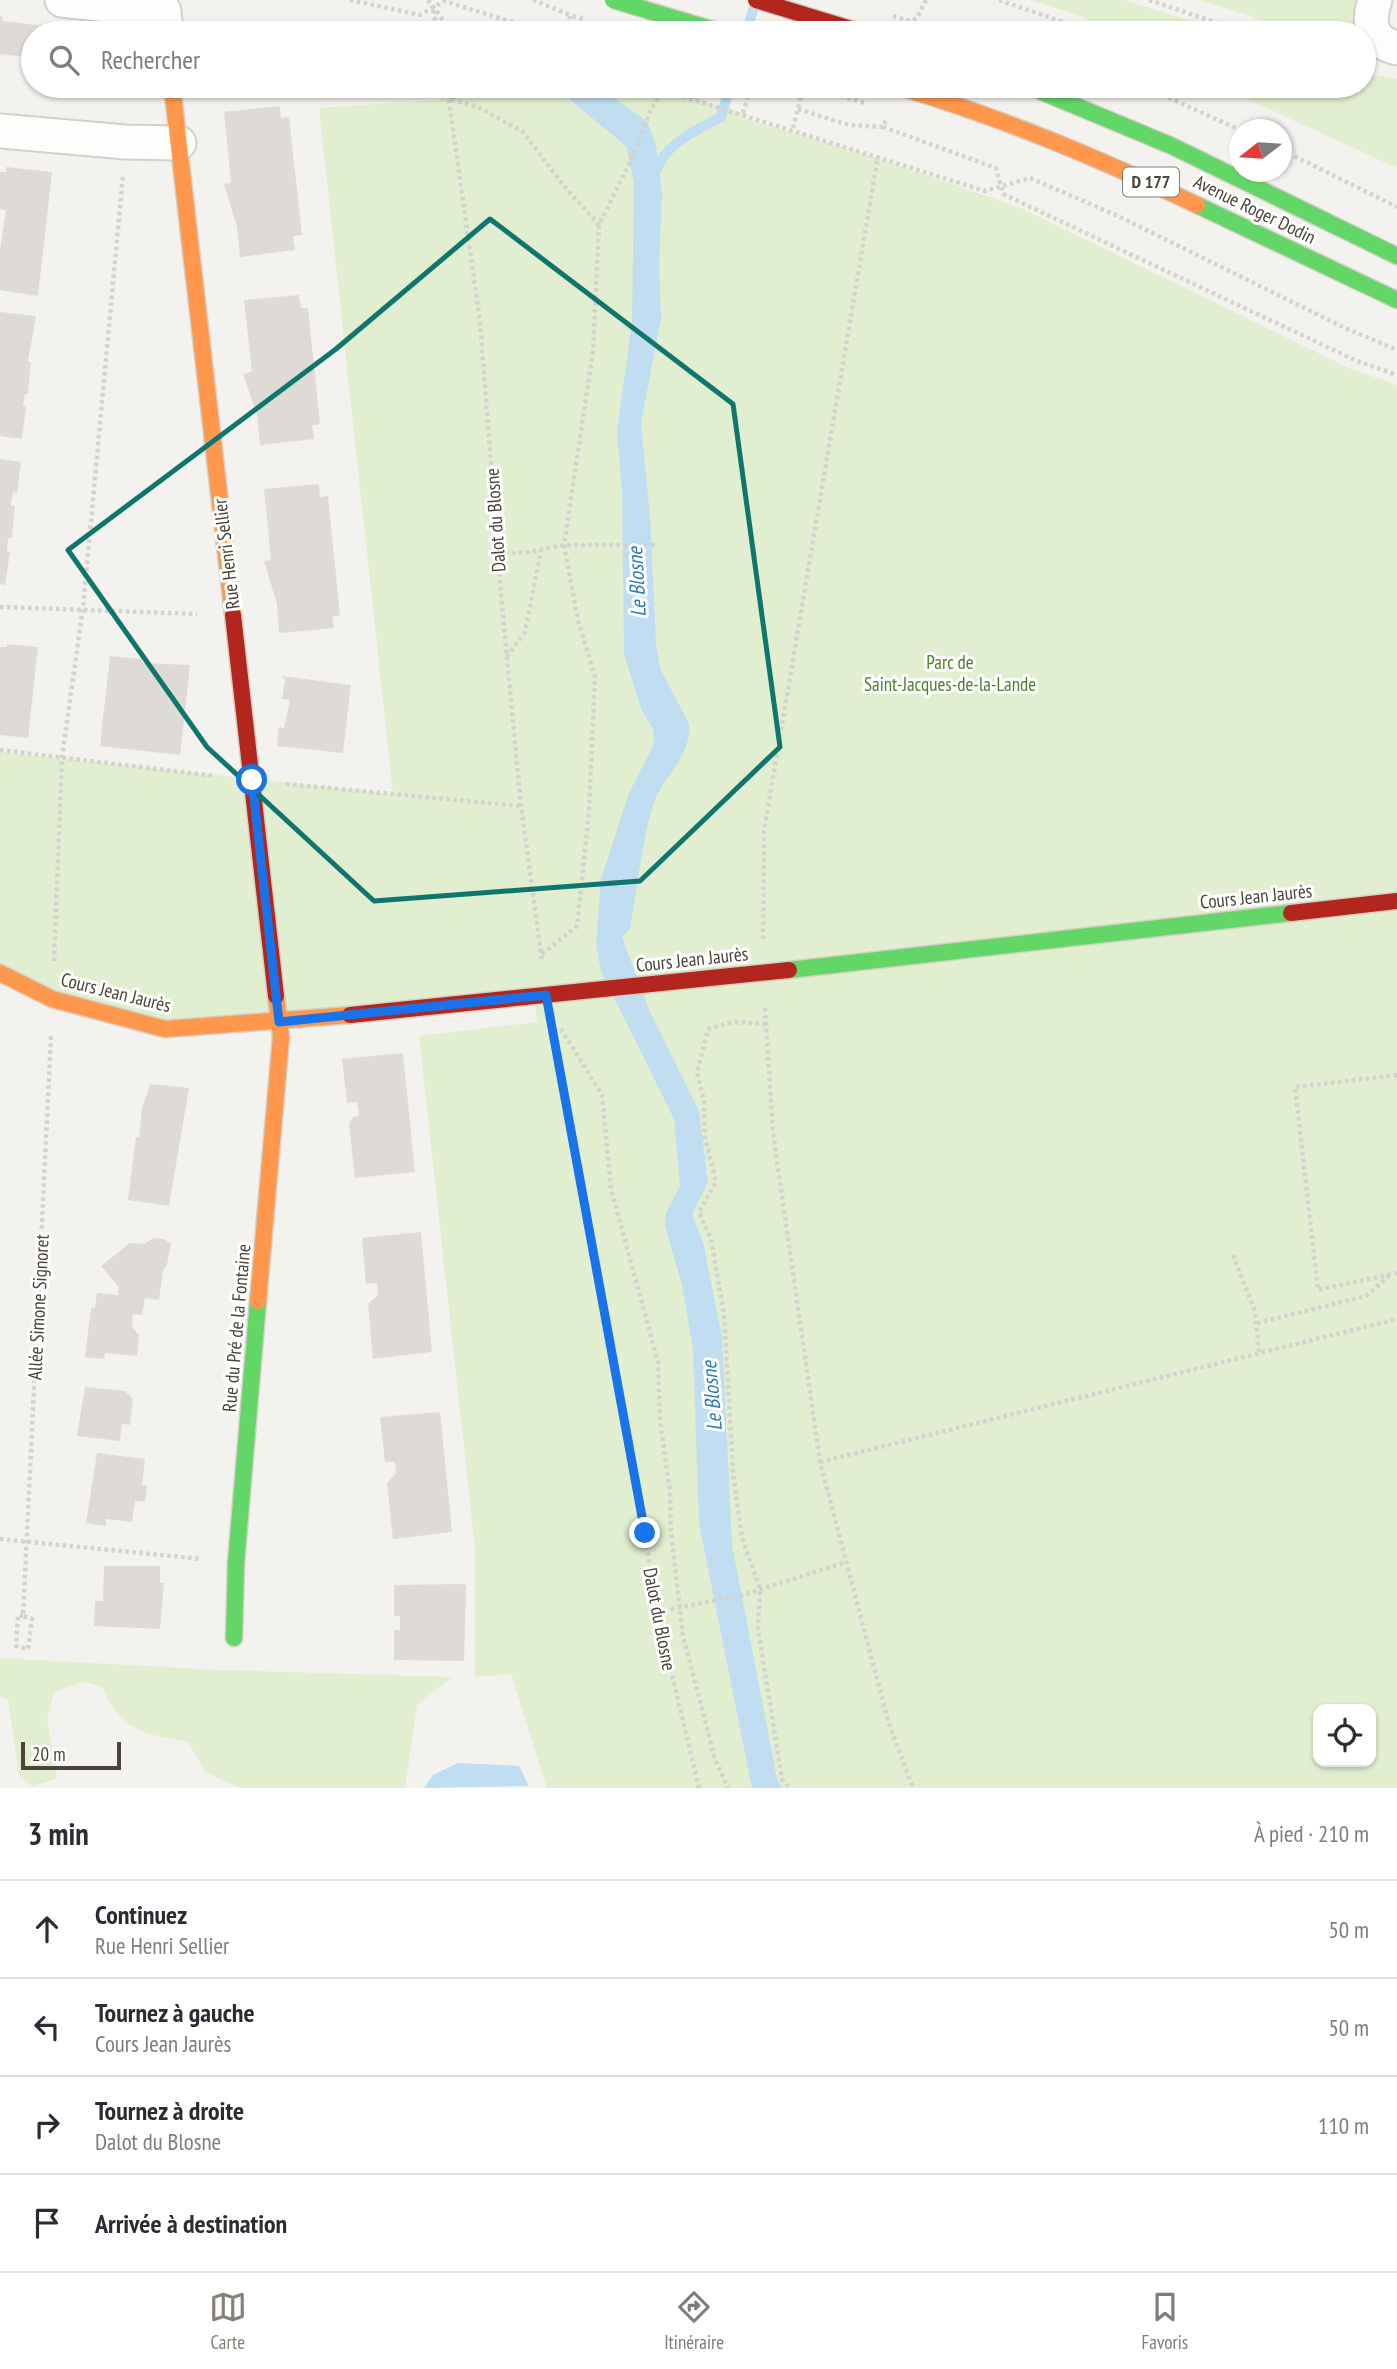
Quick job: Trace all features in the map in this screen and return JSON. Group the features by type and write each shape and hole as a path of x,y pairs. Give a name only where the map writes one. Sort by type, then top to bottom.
{"street":[{"path":"62,0 164,11 165,21"},
{"path":"613,0 684,21"},
{"path":"756,0 825,21"},
{"path":"1370,21 1375,0"},
{"path":"1376,37 1392,46"},
{"name":"Rue Henri Sellier","path":"173,98 279,1022"},
{"name":"Avenue Roger Dodin","path":"937,98 981,111 1081,150 1397,300"},
{"name":"Avenue Roger Dodin","path":"1057,98 1172,146 1397,256"},
{"path":"0,131 125,142 178,143"},
{"name":"Cours Jean Jaurès","path":"0,973 52,999 165,1028 547,1003 1397,901"},
{"name":"Rue du Pré de la Fontaine","path":"234,1638 236,1563 281,1050 279,1022"}],"path":[{"path":"349,0 420,15 444,1 509,21"},
{"path":"428,0 444,21"},
{"path":"533,0 570,15"},
{"path":"917,0 924,7"},
{"path":"911,21 917,18 926,0"},
{"path":"999,0 1061,21"},
{"path":"1149,0 1211,21"},
{"path":"433,7 436,21"},
{"path":"564,545 593,351 599,225 633,156 651,109 659,98"},
{"path":"691,98 793,128 985,191 1030,178 1118,216 1345,328 1397,350"},
{"path":"743,113 747,98"},
{"path":"793,128 801,98"},
{"path":"847,98 854,100"},
{"path":"1169,98 1229,125"},
{"path":"449,99 478,107 523,131 564,186 599,225"},
{"name":"Dalot du Blosne","path":"449,99 480,322 521,806 541,955 577,926 589,811 595,677 578,620 564,545"},
{"path":"881,108 887,117 883,127"},
{"path":"798,109 849,125 883,127 996,168 1003,194 1357,361 1397,376"},
{"name":"Allée Simone Signoret","path":"23,1616 62,757 83,608 125,142"},
{"path":"1292,155 1397,206"},
{"path":"763,940 764,831 878,156"},
{"path":"498,554 564,545 658,545"},
{"path":"507,657 525,632 541,550"},
{"path":"0,607 233,615"},
{"path":"0,750 252,780 521,806"},
{"path":"547,1003 602,1095 611,1189 658,1362 660,1420 670,1492 671,1532 683,1636 715,1759 728,1788"},
{"name":"Dalot du Blosne","path":"547,1003 636,1480 657,1612 699,1788"},
{"path":"765,1006 773,1133 820,1462 889,1724 913,1788"},
{"path":"766,1024 733,1022 708,1028 697,1073 704,1101 705,1138 716,1182 699,1217 711,1239 722,1302 727,1343 733,1472 742,1538 760,1589 758,1629 763,1666 782,1779 789,1788"},
{"path":"1397,1075 1295,1087 1318,1290 1397,1273"},
{"path":"1233,1255 1257,1323 1259,1352"},
{"path":"1257,1323 1366,1296 1389,1275"},
{"path":"820,1462 1397,1319"},
{"path":"0,1539 236,1563"},
{"path":"657,1612 744,1595 846,1562"},
{"name":"Allée Simone Signoret","path":"18,1615 23,1616 32,1619 27,1649 16,1646 18,1615"}],"highlighted area":[{"path":"490,219 733,404 780,747 640,881 374,901 207,747 68,550 336,349"}],"green space":[{"path":"1030,0 1124,0 1191,21 1089,21"},
{"path":"1200,0 1365,0 1358,21 1266,21"},
{"path":"1376,75 1397,79 1397,168 1245,98 1376,98"},
{"name":"Parc de Saint-Jacques-de-la-Lande","path":"441,98 692,98 743,113 741,117 877,158 1021,208 1351,369 1397,385 1397,1788 547,1788 511,1674 475,1677 475,1548 419,1036 537,1022 534,996 165,1029 0,973 0,752 393,794 319,108"},
{"path":"0,1658 220,1670 452,1677 417,1705 405,1788 240,1788 205,1772 188,1742 146,1733 126,1722 109,1702 102,1687 84,1682 54,1692 47,1719 57,1779 31,1786 19,1774 8,1700 0,1696"}],"water":[{"path":"568,98 614,98 647,121 656,145 662,193 659,264 661,318 641,423 650,516 656,644 660,668 689,724 689,735 679,761 653,804 630,928 622,937 650,1012 699,1111 708,1183 693,1212 693,1218 703,1242 722,1337 732,1545 777,1779 782,1788 752,1788 699,1523 693,1349 682,1285 665,1226 666,1213 680,1186 674,1119 601,971 596,945 601,879 629,793 654,744 653,729 642,711 624,654 622,490 617,431 632,323 634,184 627,147"},
{"path":"458,1763 519,1766 529,1786 424,1788 433,1775"}],"building":[{"path":"0,16 3,17 2,21 21,23 21,56 0,54"},
{"path":"280,106 281,118 289,117 302,235 293,236 295,250 240,257 237,227 224,184 231,183 224,112"},
{"path":"6,167 52,172 38,296 0,290 0,251 6,210 0,209 0,172 6,172"},
{"path":"299,295 301,308 308,308 320,424 312,425 314,439 260,445 257,415 243,374 252,371 244,300"},
{"path":"0,312 36,316 28,361 31,362 28,394 25,394 23,406 26,407 22,439 0,436"},
{"path":"0,459 21,462 17,493 13,492 11,505 15,506 12,538 8,538 7,551 10,552 5,585 0,584"},
{"path":"319,484 320,497 328,496 340,615 332,617 334,628 279,633 277,604 264,561 271,560 264,489"},
{"path":"7,644 38,647 28,738 0,735 0,647 7,647"},
{"path":"110,656 142,659 142,663 190,665 180,755 100,746"},
{"path":"281,676 351,685 343,753 277,746 279,727 284,728 290,700 282,699 285,680"},
{"path":"403,1053 415,1172 355,1178 349,1124 352,1118 359,1115 357,1102 347,1103 342,1059"},
{"path":"150,1084 189,1088 169,1206 128,1200 136,1137 139,1137 142,1109"},
{"path":"421,1232 432,1352 373,1359 368,1304 378,1295 377,1283 366,1284 362,1238"},
{"path":"154,1238 164,1239 171,1244 167,1265 163,1270 159,1300 145,1298 142,1315 133,1314 132,1327 139,1335 137,1356 105,1353 104,1359 85,1357 91,1308 95,1308 97,1293 118,1295 119,1287 101,1266 130,1243 144,1244"},
{"path":"85,1387 125,1391 133,1399 130,1425 122,1424 120,1441 77,1436"},
{"path":"440,1412 452,1532 393,1539 387,1483 396,1473 395,1462 385,1462 380,1417"},
{"path":"97,1453 145,1459 142,1485 147,1486 145,1502 135,1501 132,1522 106,1519 106,1526 86,1523"},
{"path":"104,1566 160,1566 160,1583 164,1583 160,1629 94,1626 95,1601 103,1601"},
{"path":"394,1585 466,1585 464,1661 394,1660 394,1630 400,1630 400,1616 394,1616"}],"waterway":[{"name":"Le Blosne","path":"750,21 754,7"},
{"name":"Le Blosne","path":"655,173 673,146 721,117 727,98"}],"traffic: fast":[{"path":"613,0 684,21"},
{"path":"1057,98 1172,146 1397,256"},
{"path":"1197,205 1397,300"},
{"path":"789,970 1291,913"},
{"path":"234,1638 236,1563 258,1301"}],"traffic: slow":[{"path":"173,98 233,615"},
{"path":"933,98 1049,140 1197,205"},
{"path":"0,973 52,999 165,1029 350,1015"},
{"path":"258,1301 281,1037 276,996"}],"traffic: jam":[{"path":"756,0 825,21"},
{"path":"233,615 276,996"},
{"path":"1291,913 1397,901"},
{"path":"350,1015 789,970"}],"route":[{"path":"252,780 279,1022 546,995 645,1533"}]}
